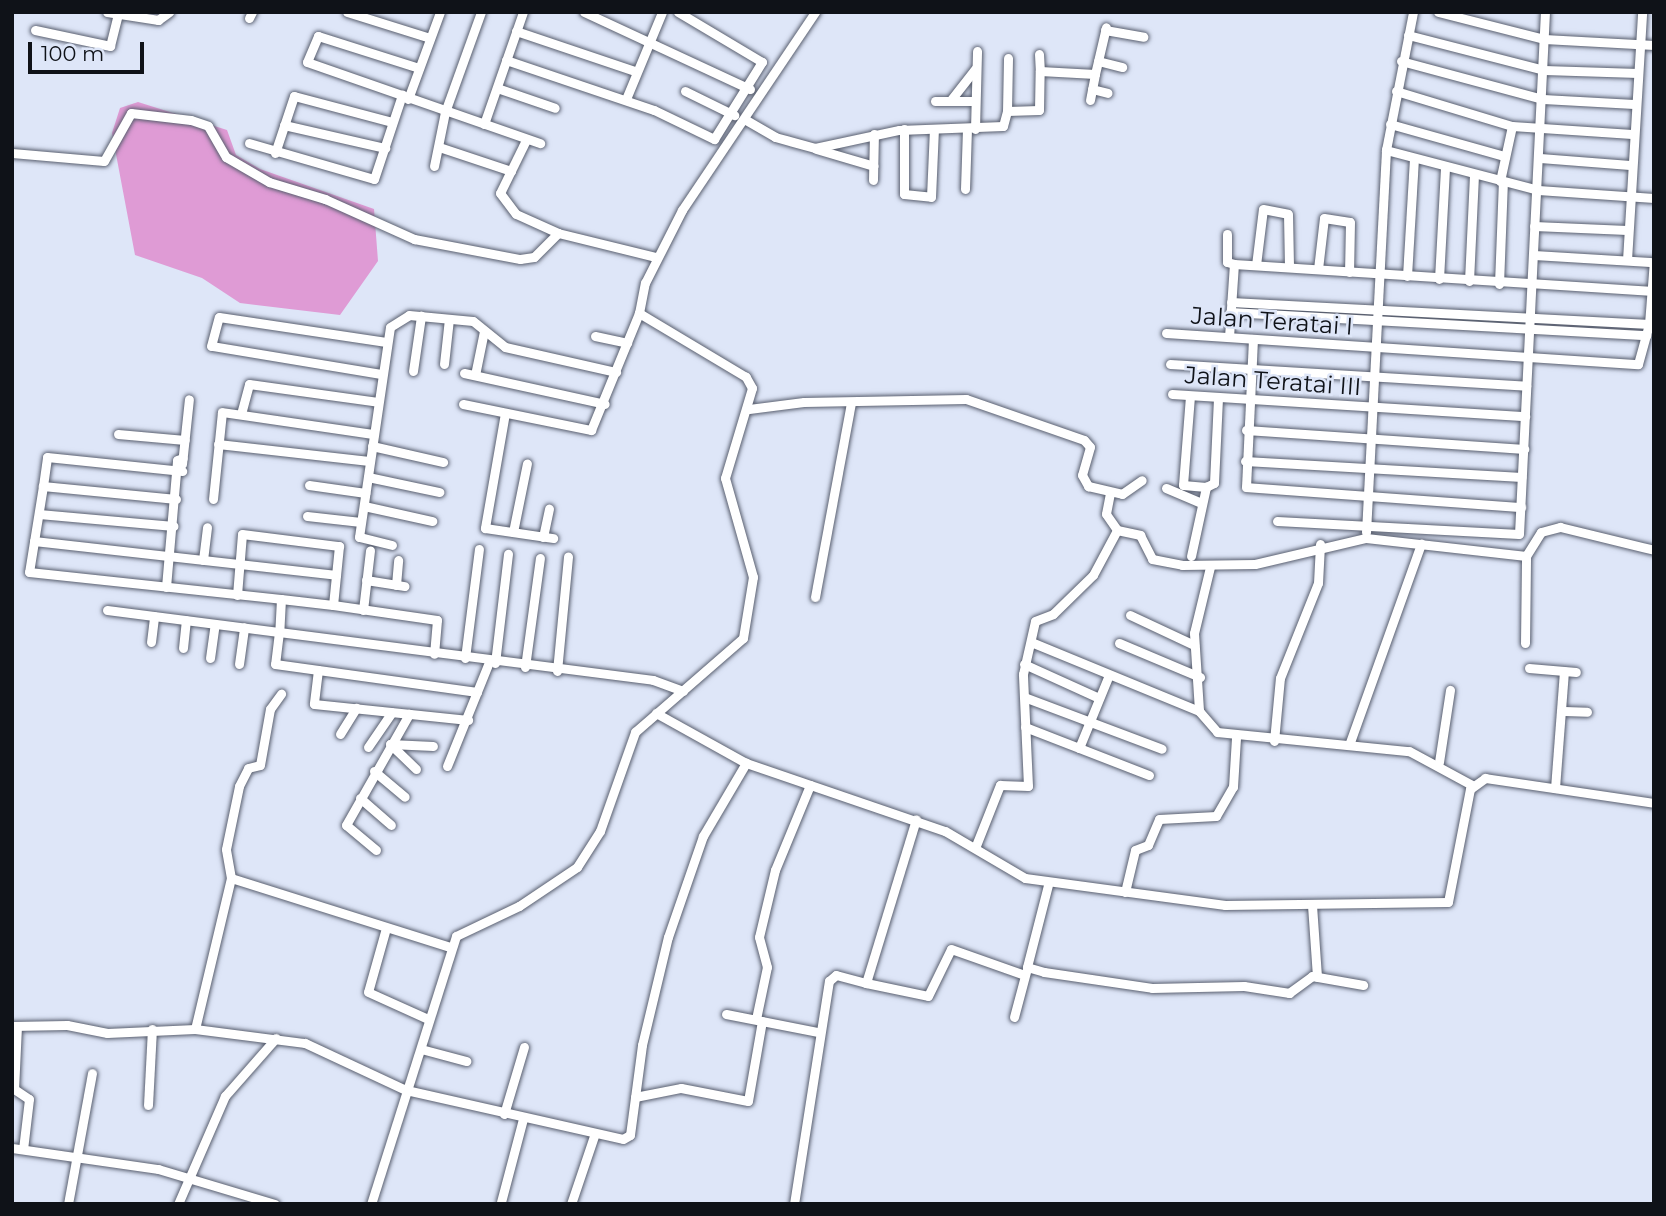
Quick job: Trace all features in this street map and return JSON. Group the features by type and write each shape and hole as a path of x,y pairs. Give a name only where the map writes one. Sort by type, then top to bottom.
{"street":[{"path":"107,12 158,20 169,12"},
{"path":"347,12 430,38"},
{"path":"249,143 275,153 374,179 392,122 419,68 440,12"},
{"path":"434,166 445,112 481,12"},
{"path":"484,124 523,12"},
{"path":"584,12 649,37 750,89"},
{"path":"626,99 649,37 662,12"},
{"path":"506,60 626,99 711,139 734,115 762,62 677,12"},
{"path":"463,404 586,431 594,428 639,313 656,257 815,12"},
{"path":"1366,538 1386,150 1401,61 1413,12"},
{"path":"1438,12 1544,39 1654,45"},
{"path":"1277,521 1513,538 1520,531 1534,226 1542,129 1545,12"},
{"path":"1627,260 1630,165 1642,12"},
{"path":"34,30 110,46 118,15"},
{"path":"1090,100 1105,28 1143,37"},
{"path":"516,31 635,71"},
{"path":"1408,35 1544,70 1638,73"},
{"path":"419,68 315,38 308,65 540,144"},
{"path":"964,190 975,101 977,51"},
{"path":"1007,111 1039,110 1039,54"},
{"path":"815,148 904,129 971,129 1005,125 1008,58"},
{"path":"1098,61 1122,67"},
{"path":"1401,61 1543,99 1634,104"},
{"path":"950,101 976,68"},
{"path":"1040,71 1095,74"},
{"path":"497,88 555,108"},
{"path":"1092,89 1108,93"},
{"path":"685,91 734,115"},
{"path":"1396,91 1512,126 1632,134"},
{"path":"275,153 293,96 392,122"},
{"path":"934,101 975,101"},
{"path":"12,153 104,161 131,113 191,120 208,126 226,157 259,177 414,239 520,259 534,257 558,233"},
{"path":"746,120 775,137 874,166"},
{"path":"1390,124 1504,156"},
{"path":"284,125 385,148"},
{"path":"1499,284 1504,156 1512,126"},
{"path":"904,129 903,194 931,197 934,129"},
{"path":"873,180 874,134"},
{"path":"526,140 501,197 516,214 558,233 656,257"},
{"path":"439,147 511,171"},
{"path":"1386,150 1538,190 1654,198"},
{"path":"1407,276 1414,158"},
{"path":"1540,159 1630,165"},
{"path":"1439,279 1445,167"},
{"path":"1469,281 1474,175"},
{"path":"1256,264 1263,209 1288,214 1289,266"},
{"path":"1318,269 1324,218 1350,222 1349,272"},
{"path":"1534,226 1627,230"},
{"path":"1227,234 1227,262 1234,264 1289,266 1499,284 1649,291"},
{"path":"1231,307 1378,311 1530,322 1646,335 1649,324 1652,261 1534,255"},
{"path":"1229,337 1234,264"},
{"path":"371,1204 421,1049 450,947 462,930 519,906 585,857 635,732 738,645 751,615 751,567 725,478 753,392 746,377 639,313"},
{"path":"392,545 359,537 390,327 409,316 476,322 484,331 513,349 615,372"},
{"path":"381,374 211,346 219,317 386,342"},
{"path":"413,371 421,317"},
{"path":"444,364 449,319"},
{"path":"1530,322 1649,324"},
{"path":"475,375 484,331"},
{"name":"Jalan Teratai I","path":"1166,334 1638,364 1646,335"},
{"path":"595,335 627,343"},
{"path":"1253,339 1244,461 1246,487 1521,507"},
{"path":"1170,364 1526,386"},
{"path":"464,373 605,404"},
{"path":"241,414 249,384 378,402"},
{"name":"Jalan Teratai III","path":"1171,394 1525,416"},
{"path":"1183,490 1190,396"},
{"path":"749,409 944,397 1003,408 1084,440 1090,455 1083,481 1110,493 1125,493 1142,480"},
{"path":"1166,488 1183,490 1206,487 1214,483 1218,398"},
{"path":"166,587 188,399"},
{"path":"815,597 851,403"},
{"path":"213,499 222,412 373,434"},
{"path":"505,413 485,528 548,537 549,509"},
{"path":"1246,430 1524,449"},
{"path":"118,435 184,440"},
{"path":"218,444 369,461"},
{"path":"372,446 443,462"},
{"path":"179,470 47,457 29,572 281,599 438,620 434,654"},
{"path":"1244,461 1522,477"},
{"path":"513,532 527,463"},
{"path":"368,477 439,492"},
{"path":"309,485 365,493"},
{"path":"43,486 176,499"},
{"path":"1191,556 1206,487"},
{"path":"1183,490 1202,503"},
{"path":"1110,493 1106,514 1117,530 1140,535 1156,561 1210,567 1264,562 1320,544 1366,538 1526,556"},
{"path":"364,506 432,521"},
{"path":"38,514 173,526"},
{"path":"307,516 361,522"},
{"path":"203,560 207,527"},
{"path":"1525,643 1526,556 1541,532 1560,527 1654,550"},
{"path":"975,848 1000,785 1028,786 1024,664 1036,619 1053,614 1093,575 1117,530"},
{"path":"237,594 242,534 339,546 333,606"},
{"path":"34,541 336,575"},
{"path":"1274,741 1280,678 1318,583 1320,544"},
{"path":"1349,745 1421,544"},
{"path":"466,658 479,549"},
{"path":"363,610 370,550"},
{"path":"447,766 468,720 477,692 492,663 508,554"},
{"path":"556,671 568,557"},
{"path":"525,667 540,558"},
{"path":"366,580 400,585 398,560"},
{"path":"1199,711 1200,677 1194,645 1194,616 1210,567"},
{"path":"281,599 275,664 477,692"},
{"path":"107,610 492,663 653,680 683,691"},
{"path":"1130,615 1194,645"},
{"path":"151,642 154,616"},
{"path":"183,648 186,620"},
{"path":"210,658 215,624"},
{"path":"239,664 244,628"},
{"path":"1031,642 1199,711 1217,732 1236,738 1349,745 1439,762 1472,785"},
{"path":"1119,643 1200,677"},
{"path":"1024,664 1099,698"},
{"path":"1529,668 1576,672"},
{"path":"318,670 314,704 468,720"},
{"path":"1555,788 1564,711 1564,671"},
{"path":"1079,748 1109,675"},
{"path":"1439,762 1450,690"},
{"path":"195,1029 231,878 226,849 239,786 248,768 260,765 270,709 281,694"},
{"path":"1024,698 1162,749"},
{"path":"340,734 356,708"},
{"path":"1564,711 1587,712"},
{"path":"368,747 392,712"},
{"path":"656,713 746,763 916,820 975,848 1013,873 1048,885 1125,891 1225,905 1448,902 1472,785"},
{"path":"376,850 346,825 373,771 410,714"},
{"path":"1025,727 1149,775"},
{"path":"1125,891 1135,850 1149,845 1159,819 1216,816 1233,787 1236,738"},
{"path":"390,744 433,746"},
{"path":"390,744 416,769"},
{"path":"405,758 412,745"},
{"path":"23,1149 29,1099 15,1089 14,1026 195,1029 276,1038 321,1048 406,1090 594,1136 629,1135 668,937 703,836 746,763"},
{"path":"373,771 405,797"},
{"path":"1472,785 1493,777 1654,803"},
{"path":"635,1097 681,1088 748,1101 767,967 759,937 775,870 810,785"},
{"path":"360,798 391,825"},
{"path":"866,983 916,820"},
{"path":"231,878 450,947"},
{"path":"1014,1017 1048,885"},
{"path":"1312,905 1317,977"},
{"path":"386,928 369,992 428,1019"},
{"path":"794,1204 818,1032 833,976 928,996 951,949 1026,971 1179,989 1218,985 1289,993 1317,977 1363,985"},
{"path":"726,1014 818,1032"},
{"path":"148,1105 152,1029"},
{"path":"178,1204 225,1096 276,1038"},
{"path":"504,1114 524,1047"},
{"path":"421,1049 466,1061"},
{"path":"68,1204 74,1156 92,1073"},
{"path":"501,1202 523,1119"},
{"path":"571,1204 594,1136"},
{"path":"12,1147 188,1178 275,1204"}],"shaded area":[{"path":"138,102 227,130 236,155 260,169 374,209 378,261 340,315 240,303 202,278 135,255 112,133 120,108"}]}
